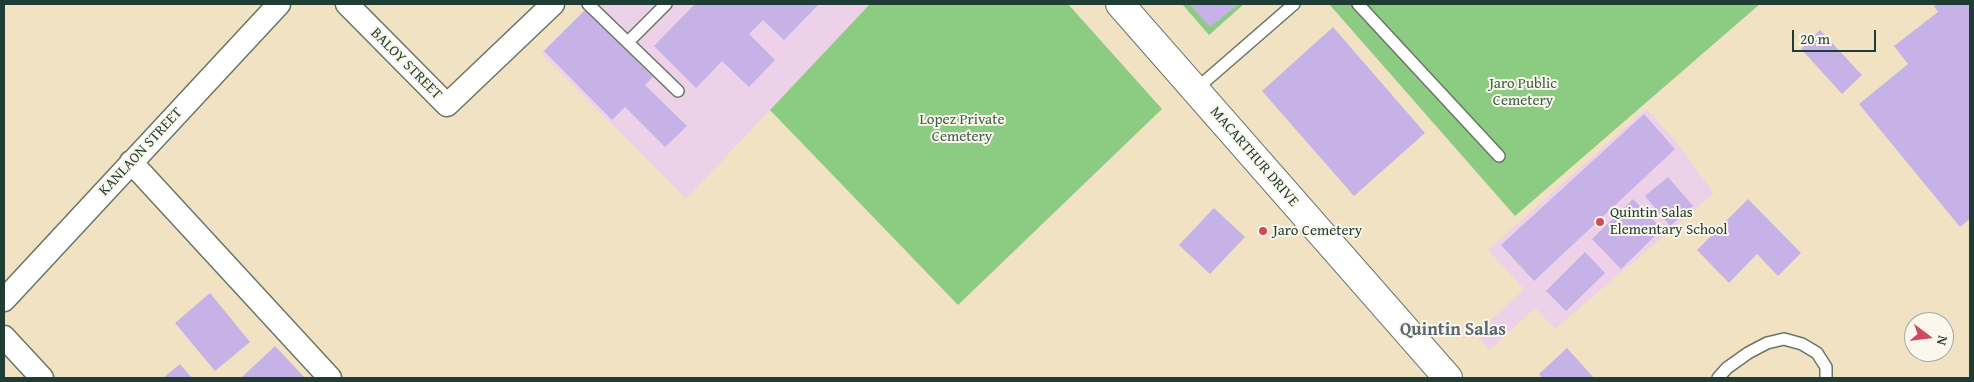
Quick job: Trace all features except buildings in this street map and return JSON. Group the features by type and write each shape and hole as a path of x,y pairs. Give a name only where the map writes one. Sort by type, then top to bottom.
{"main road":[{"name":"MACARTHUR DRIVE","path":"1120,4 1448,378"}],"street":[{"name":"KANLAON STREET","path":"4,300 280,4"},
{"name":"BALOY STREET","path":"347,4 447,105 553,4"},
{"path":"131,162 330,378"},
{"path":"4,337 42,378"}],"lane":[{"path":"588,4 678,92"},
{"path":"628,42 666,4"},
{"path":"1195,90 1294,4"},
{"path":"1358,4 1499,156"},
{"path":"1718,378 1727,368 1748,353 1767,343 1784,339 1802,344 1817,353 1826,367 1826,378"}],"shaded area":[{"path":"592,4 870,4 686,199 541,53"},
{"name":"Quintin Salas Elementary School","path":"1646,109 1673,138 1714,193 1555,329 1535,308 1490,350 1476,334 1524,289 1488,250"}],"green space":[{"name":"Lopez Private Cemetery","path":"870,4 1068,4 1162,109 958,305 770,110"},
{"path":"1182,4 1244,4 1209,35"},
{"name":"Jaro Public Cemetery","path":"1329,4 1760,4 1515,216"}],"place":[{"name":"Quintin Salas Elementary School","path":"1600,222"},
{"name":"Jaro Cemetery","path":"1263,231"}],"district":[{"name":"Quintin Salas","path":"1453,330"}]}
